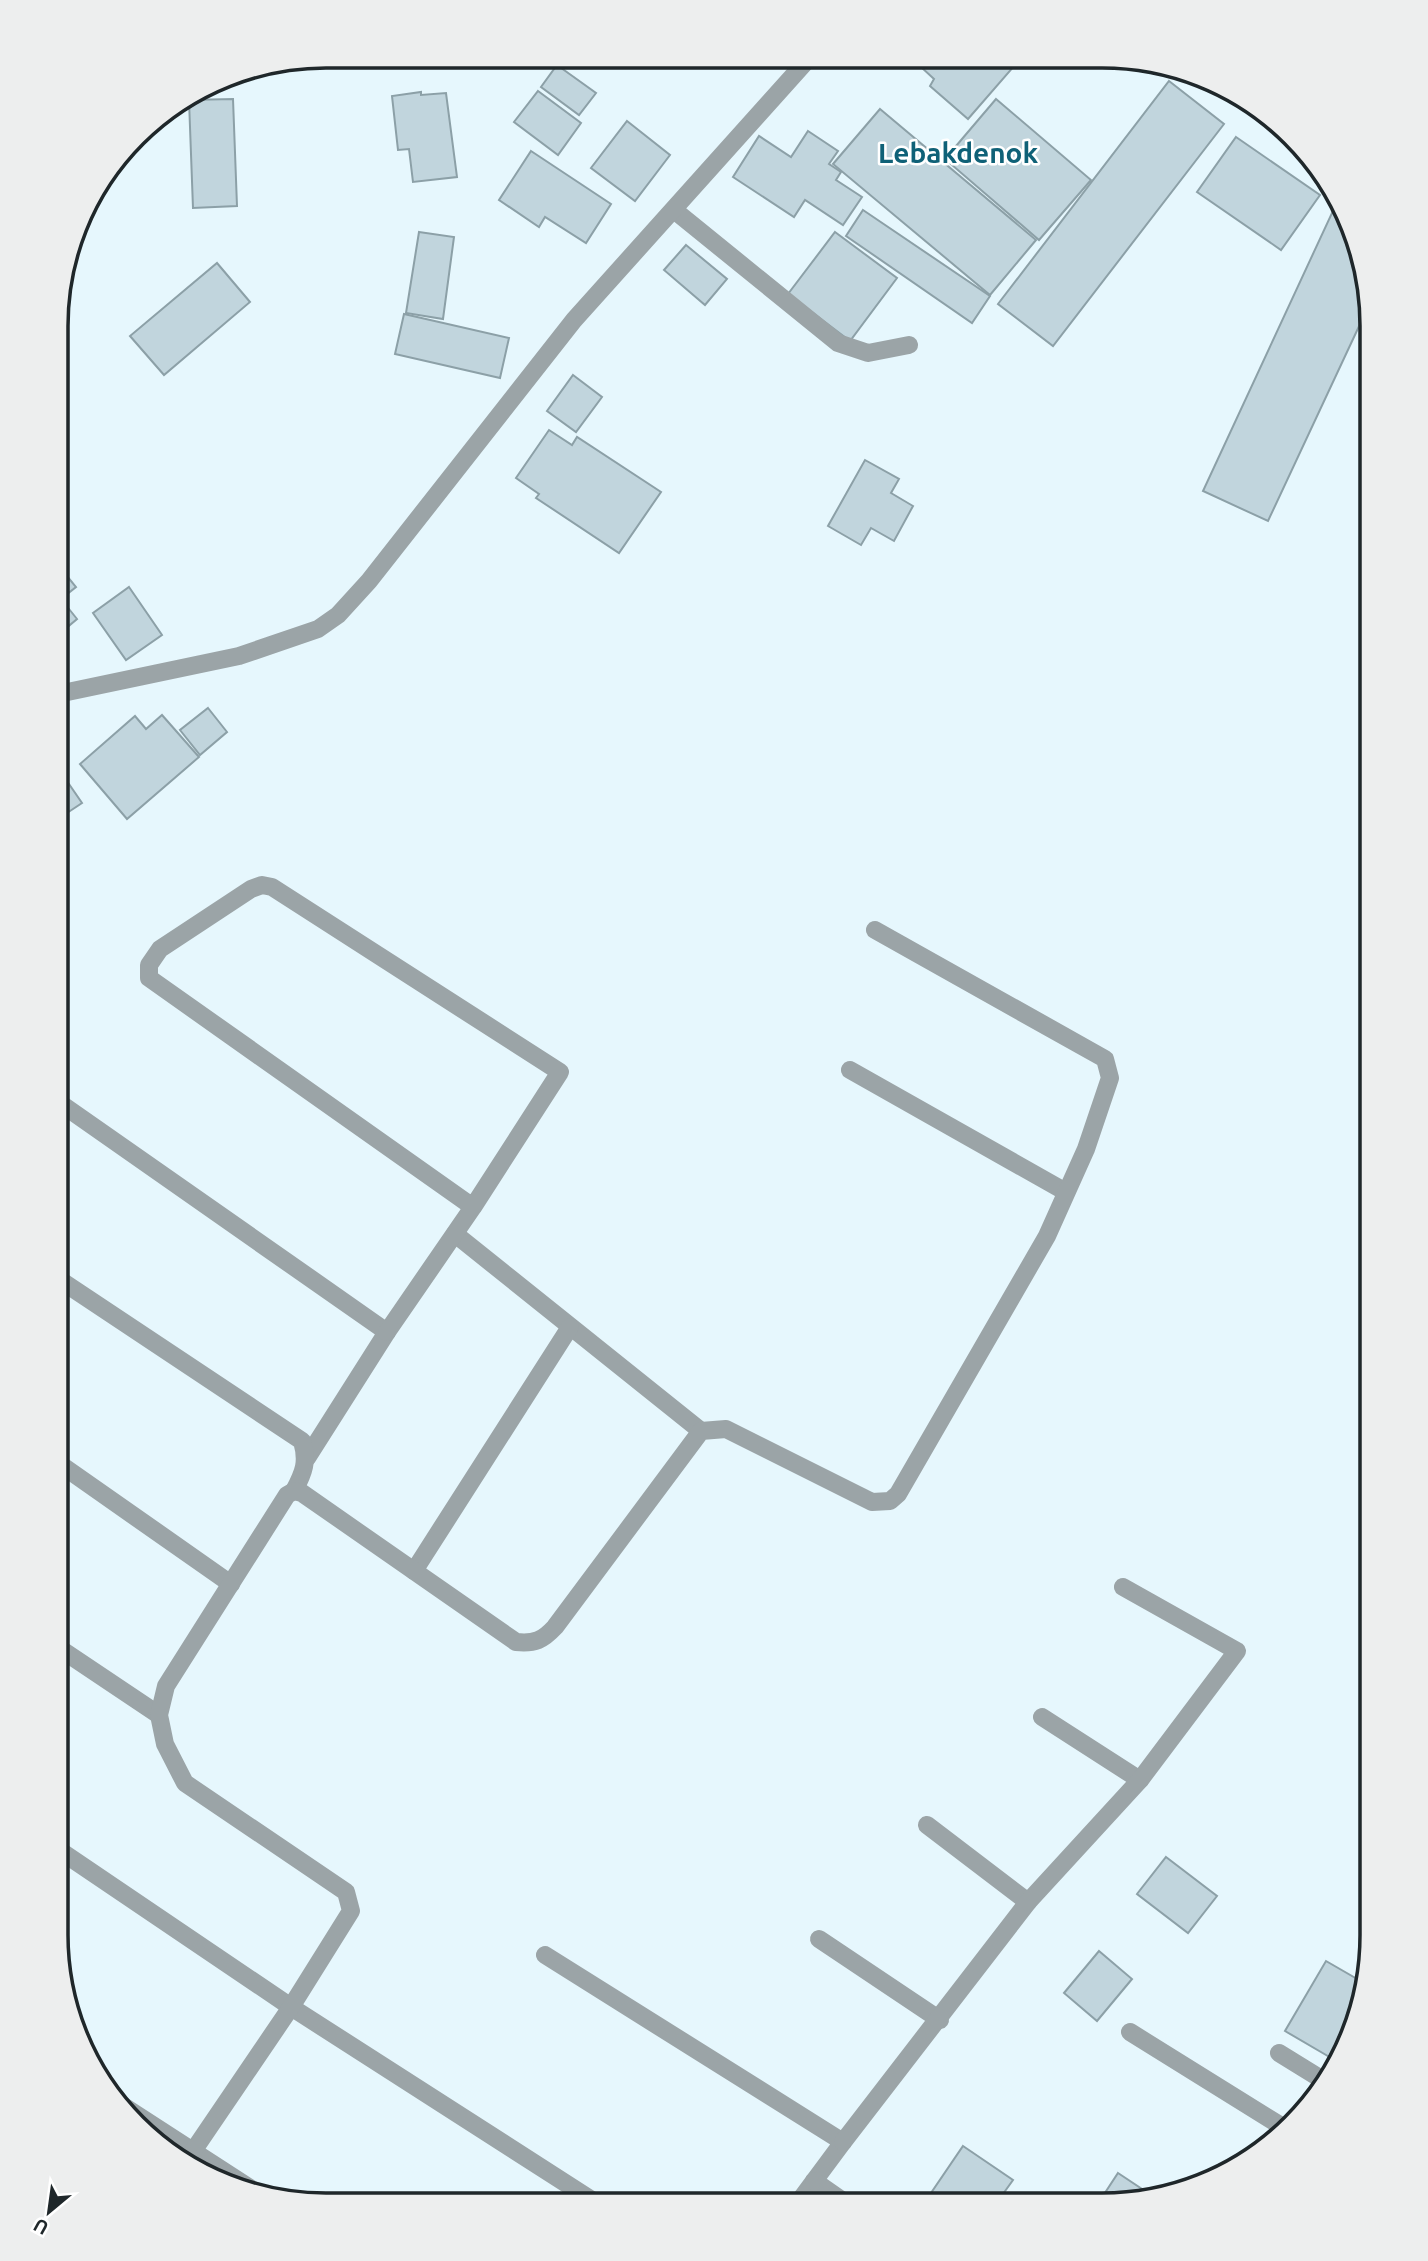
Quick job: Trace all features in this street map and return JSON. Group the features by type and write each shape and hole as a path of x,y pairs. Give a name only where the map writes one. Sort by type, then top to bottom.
{"street":[{"path":"68,692 239,656 318,629 338,615 369,581 574,320 800,68"},
{"path":"674,210 838,343 868,353 909,345"},
{"path":"294,1492 305,1471 307,1458 387,1332 473,1207 560,1072 272,887 262,885 251,889 160,949 149,965 149,978 473,1207"},
{"path":"455,1234 701,1431 726,1429 872,1502 890,1501 898,1494 1046,1236 1086,1149 1111,1078 1105,1059 875,930"},
{"path":"850,1070 1066,1192"},
{"path":"68,1109 387,1332"},
{"path":"68,1285 302,1441 307,1458"},
{"path":"414,1571 570,1327"},
{"path":"191,2154 291,2007 351,1911 346,1892 186,1783 165,1744 159,1715 166,1686 287,1495 302,1493 516,1642 531,1644 544,1638 701,1431"},
{"path":"68,1470 231,1584"},
{"path":"805,2193 1028,1902 1140,1780 1237,1651 1123,1587"},
{"path":"68,1654 159,1715"},
{"path":"1042,1717 1140,1780"},
{"path":"926,1825 1028,1902"},
{"path":"68,1856 291,2007 581,2193"},
{"path":"819,1939 940,2020"},
{"path":"545,1955 843,2141"},
{"path":"1130,2032 1277,2124"},
{"path":"1279,2053 1317,2076"},
{"path":"814,2181 831,2193"}],"building":[{"path":"555,68 561,68 596,93 579,115 541,87"},
{"path":"922,68 1012,68 968,119 930,86 934,79"},
{"path":"1169,81 1224,124 1053,346 998,304"},
{"path":"538,91 581,123 558,155 514,122"},
{"path":"421,92 421,95 446,93 457,177 413,182 409,149 398,150 392,96"},
{"path":"233,99 237,206 193,208 189,108 203,100"},
{"path":"996,99 1091,180 1039,240 945,159"},
{"path":"880,109 1036,240 990,295 833,164"},
{"path":"627,121 670,155 635,201 591,168"},
{"path":"808,131 838,151 829,164 841,172 836,180 862,197 843,225 805,200 794,217 733,177 759,136 791,157"},
{"path":"1236,137 1320,195 1281,250 1197,192"},
{"path":"531,151 611,204 586,243 545,217 539,227 499,200"},
{"path":"863,210 990,296 972,323 846,236"},
{"path":"1333,211 1355,276 1360,324 1268,521 1203,491"},
{"path":"419,232 454,237 443,319 406,313"},
{"path":"835,232 897,278 850,341 788,294"},
{"path":"686,245 727,279 705,305 664,270"},
{"path":"217,263 250,302 164,375 130,336"},
{"path":"404,314 509,338 500,378 395,354"},
{"path":"573,375 602,397 576,432 547,411"},
{"path":"549,430 572,445 577,437 661,492 619,553 536,498 539,494 516,478"},
{"path":"865,460 899,479 891,493 913,506 894,541 871,528 861,545 828,526"},
{"path":"68,577 76,587 68,593"},
{"path":"129,587 162,635 126,660 93,613"},
{"path":"68,608 77,619 68,627"},
{"path":"208,708 227,732 200,755 180,730"},
{"path":"162,715 199,757 127,819 80,764 135,716 146,729"},
{"path":"68,783 82,803 68,812"},
{"path":"1166,1857 1217,1896 1188,1933 1137,1894"},
{"path":"1099,1951 1132,1979 1097,2021 1064,1993"},
{"path":"1326,1961 1356,1978 1346,2017 1329,2057 1285,2031"},
{"path":"963,2146 1013,2180 1004,2193 931,2193"},
{"path":"1118,2173 1143,2190 1135,2191 1105,2193"}],"district":[{"name":"Lebakdenok","path":"958,153"}]}
